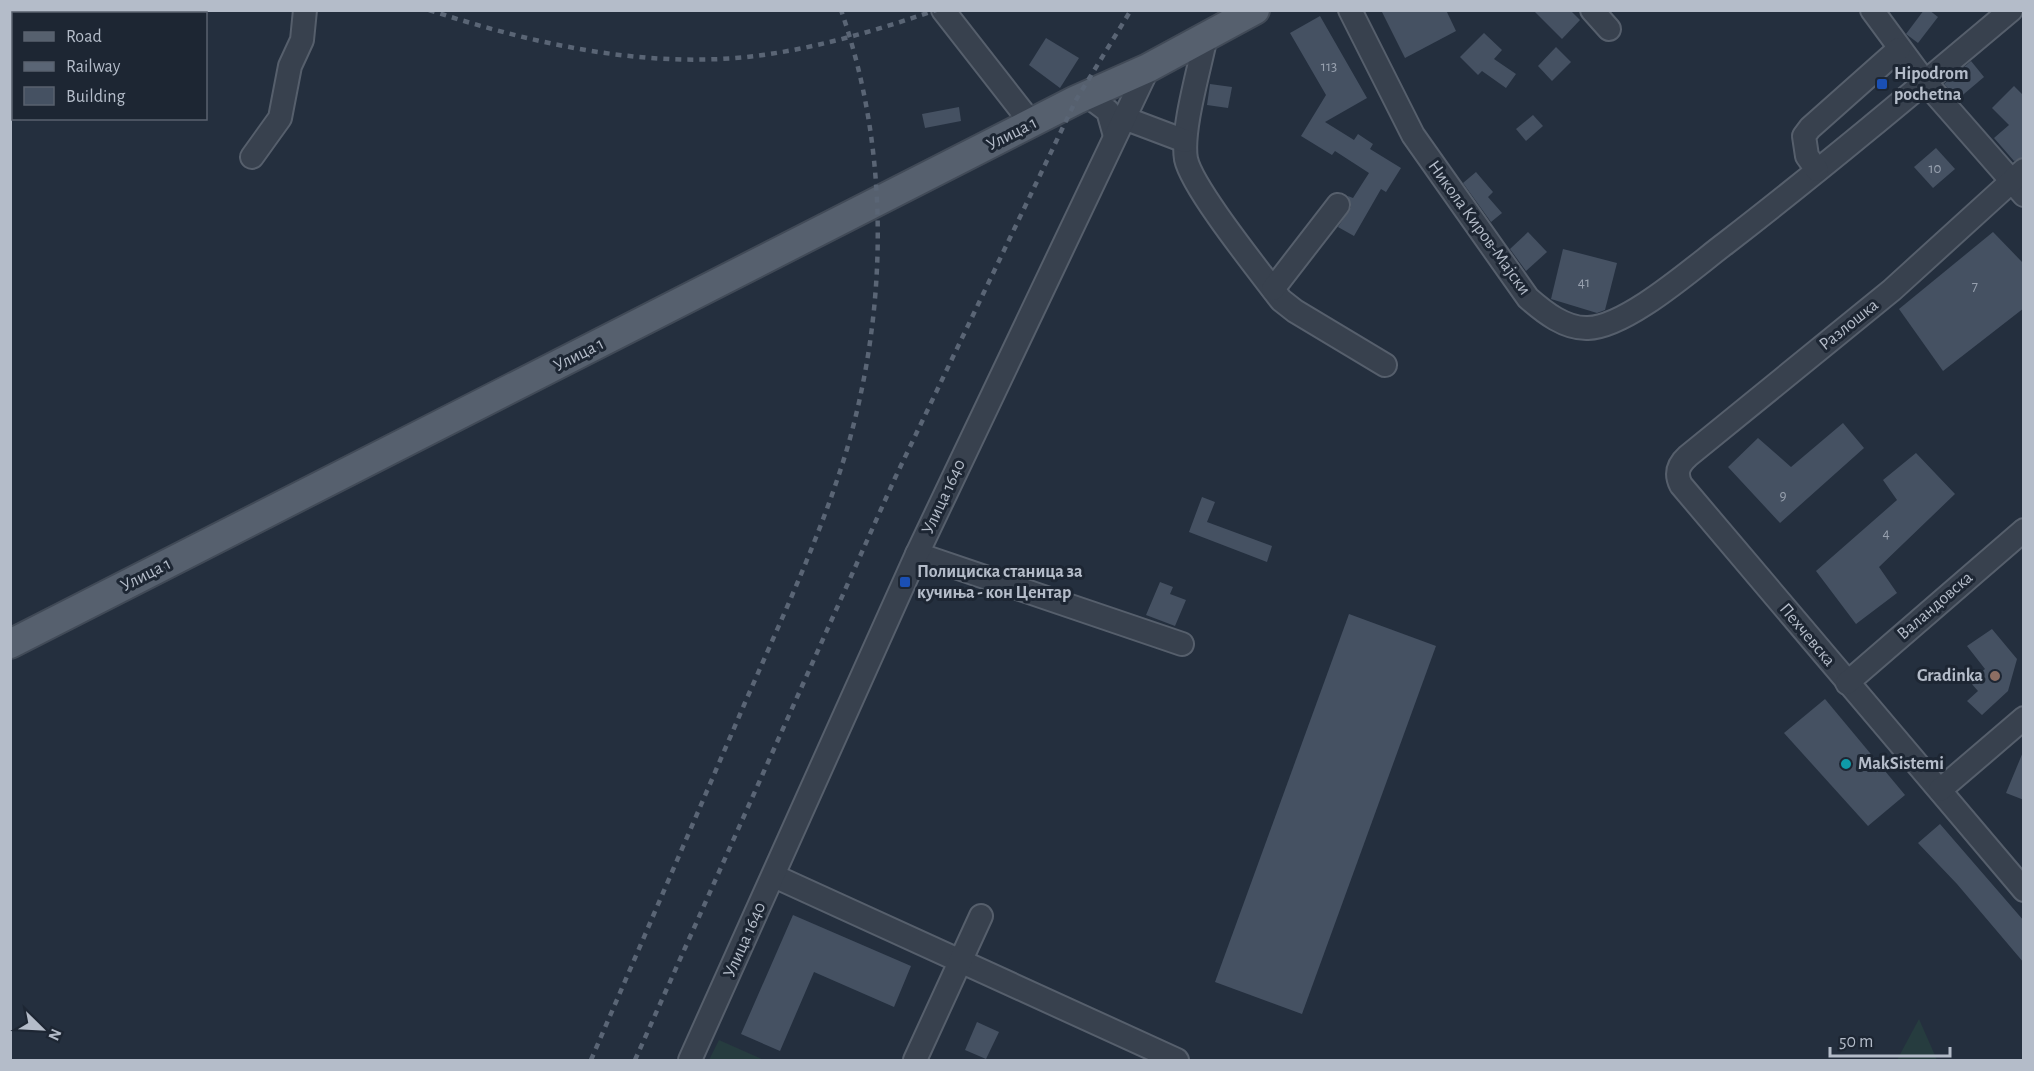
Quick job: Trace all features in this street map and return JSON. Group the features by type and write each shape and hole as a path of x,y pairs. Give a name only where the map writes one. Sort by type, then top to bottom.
{"main road":[{"name":"Улица 1","path":"10,644 1032,124 1148,68 1255,10"}],"street":[{"path":"252,157 280,117 290,66 302,40 305,10"},
{"path":"944,10 1032,124"},
{"name":"Никола Киров-Мајски","path":"1350,10 1413,135 1528,298 1544,312 1561,322 1588,328 1615,320 1659,295 1817,170 2011,10"},
{"path":"1592,10 1609,29"},
{"path":"1872,10 1925,82 2019,181"},
{"path":"1206,36 1185,141 1186,160 1204,192 1273,289 1295,311 1385,365"},
{"path":"1817,170 1808,156 1804,136 1810,128 1899,49"},
{"name":"Улица 1640","path":"690,1060 917,554 1148,68"},
{"path":"1088,96 1108,111 1119,127 1185,141"},
{"name":"Разлошка","path":"1677,478 1678,467 1688,456 1892,290 2019,181"},
{"path":"1273,289 1338,205"},
{"name":"Пехчевска","path":"1677,478 1847,683 2024,890"},
{"name":"Валандовска","path":"1847,683 2024,530"},
{"path":"917,554 1182,644"},
{"path":"1940,790 2024,718"},
{"path":"774,876 1178,1060"},
{"path":"915,1060 981,916"}],"green space":[{"path":"1919,1019 1937,1060 1897,1060"},
{"path":"719,1040 764,1060 709,1060"}],"building":[{"path":"1381,10 1446,10 1456,31 1405,58"},
{"path":"1533,10 1570,10 1580,20 1562,39"},
{"path":"1924,10 1929,10 1938,17 1918,43 1906,34"},
{"path":"1320,16 1367,98 1325,122 1354,140 1358,134 1373,144 1370,149 1401,168 1386,192 1381,189 1354,236 1338,227 1351,207 1348,196 1353,198 1369,173 1335,151 1332,155 1301,136 1326,95 1290,33"},
{"path":"1484,33 1502,50 1494,59 1516,74 1506,88 1482,71 1478,75 1460,57"},
{"path":"1046,38 1079,58 1060,88 1029,65"},
{"path":"1556,47 1571,62 1552,81 1538,66"},
{"path":"1971,61 1984,77 1958,99 1944,84"},
{"path":"1210,84 1232,87 1228,108 1207,105"},
{"path":"2014,86 2024,96 2024,157 2014,161 1994,138 2009,125 1992,108"},
{"path":"959,107 961,121 925,128 922,114"},
{"path":"1533,115 1543,126 1526,141 1516,129"},
{"path":"1936,148 1955,169 1933,188 1914,167"},
{"path":"1476,172 1493,192 1488,197 1502,213 1491,222 1463,183"},
{"path":"1528,232 1547,252 1526,271 1510,249"},
{"path":"1993,232 2024,264 2024,308 1943,371 1899,309"},
{"path":"1563,249 1617,263 1605,310 1597,313 1551,299"},
{"path":"1843,423 1864,448 1780,523 1728,467 1758,438 1791,467"},
{"path":"1916,453 1955,494 1879,567 1897,593 1856,624 1816,571 1897,500 1883,480"},
{"path":"1202,497 1215,502 1207,522 1272,546 1267,562 1189,532"},
{"path":"1160,582 1173,587 1170,594 1186,600 1175,626 1146,615"},
{"path":"1349,614 1436,646 1302,1014 1215,982"},
{"name":"Gradinka","path":"1992,629 2017,659 2008,691 1982,715 1967,701 1978,691 1970,682 1985,669 1967,646"},
{"name":"MakSistemi","path":"1825,699 1905,795 1868,826 1784,733"},
{"path":"2024,752 2024,800 2006,793"},
{"path":"1940,824 2024,921 2024,963 1957,884 1918,843"},
{"path":"793,915 911,966 894,1007 814,972 780,1051 741,1034"},
{"path":"977,1022 999,1032 986,1059 965,1050"}],"railway":[{"path":"429,10 506,33 546,42 626,56 666,59 707,59 771,54 819,45 936,10"},
{"path":"591,1060 811,549 836,483 861,395 876,285 878,229 875,173 868,118 857,64 841,10"},
{"path":"635,1060 895,478 1076,100 1131,10"}],"place":[{"name":"Hipodrom pochetna","path":"1882,84"},
{"name":"Полициска станица за кучиња - кон Центар","path":"905,582"},
{"name":"Gradinka","path":"1995,676"},
{"name":"MakSistemi","path":"1846,764"}]}
